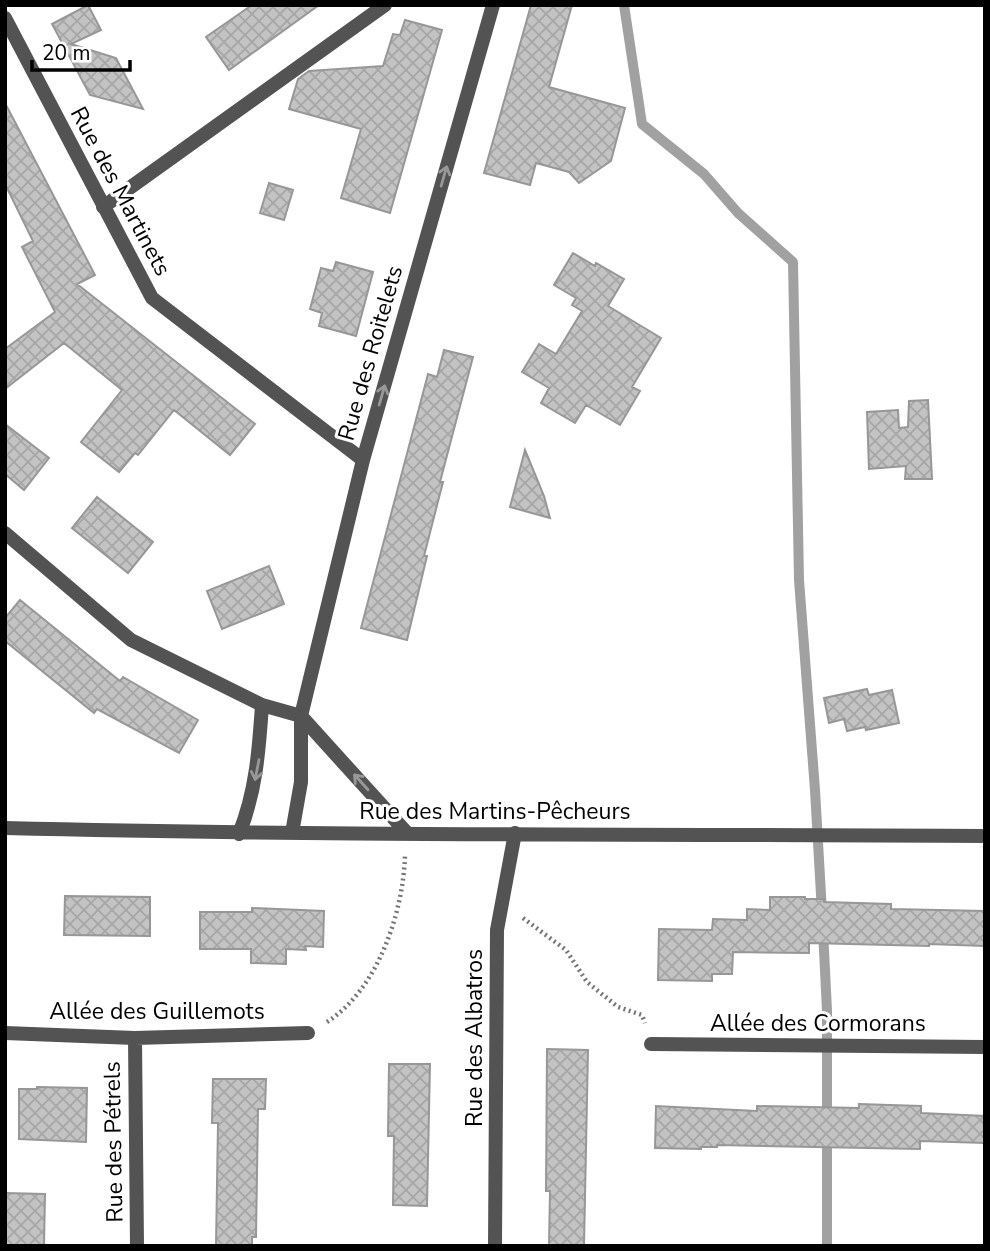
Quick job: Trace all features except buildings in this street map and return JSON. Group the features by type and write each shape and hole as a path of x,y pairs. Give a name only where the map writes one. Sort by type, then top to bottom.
{"street":[{"path":"103,207 385,5"},
{"name":"Rue des Roitelets","path":"292,833 300,782 301,716 363,460 493,5"},
{"name":"Rue des Martinets","path":"5,18 152,298 363,460"},
{"path":"5,533 131,640 262,705 301,716 407,832"},
{"path":"239,834 247,813 259,761 262,705"},
{"name":"Rue des Martins-Pêcheurs","path":"5,828 239,834 407,832 985,836"},
{"name":"Rue des Albatros","path":"495,1246 497,930 515,833"},
{"name":"Allée des Guillemots","path":"5,1033 135,1038 308,1033"},
{"name":"Rue des Pétrels","path":"135,1038 137,1246"},
{"name":"Allée des Cormorans","path":"651,1044 985,1046"}],"path":[{"path":"308,1033 341,1013 373,970 398,914 404,884 407,832"},
{"path":"502,902 566,950 587,982 618,1007 642,1015 651,1044"}],"waterway":[{"path":"624,5 642,124 704,174 738,213 793,262 799,580 822,912"},
{"path":"823,930 827,1011 827,1118"},
{"path":"827,1137 827,1246"}]}
